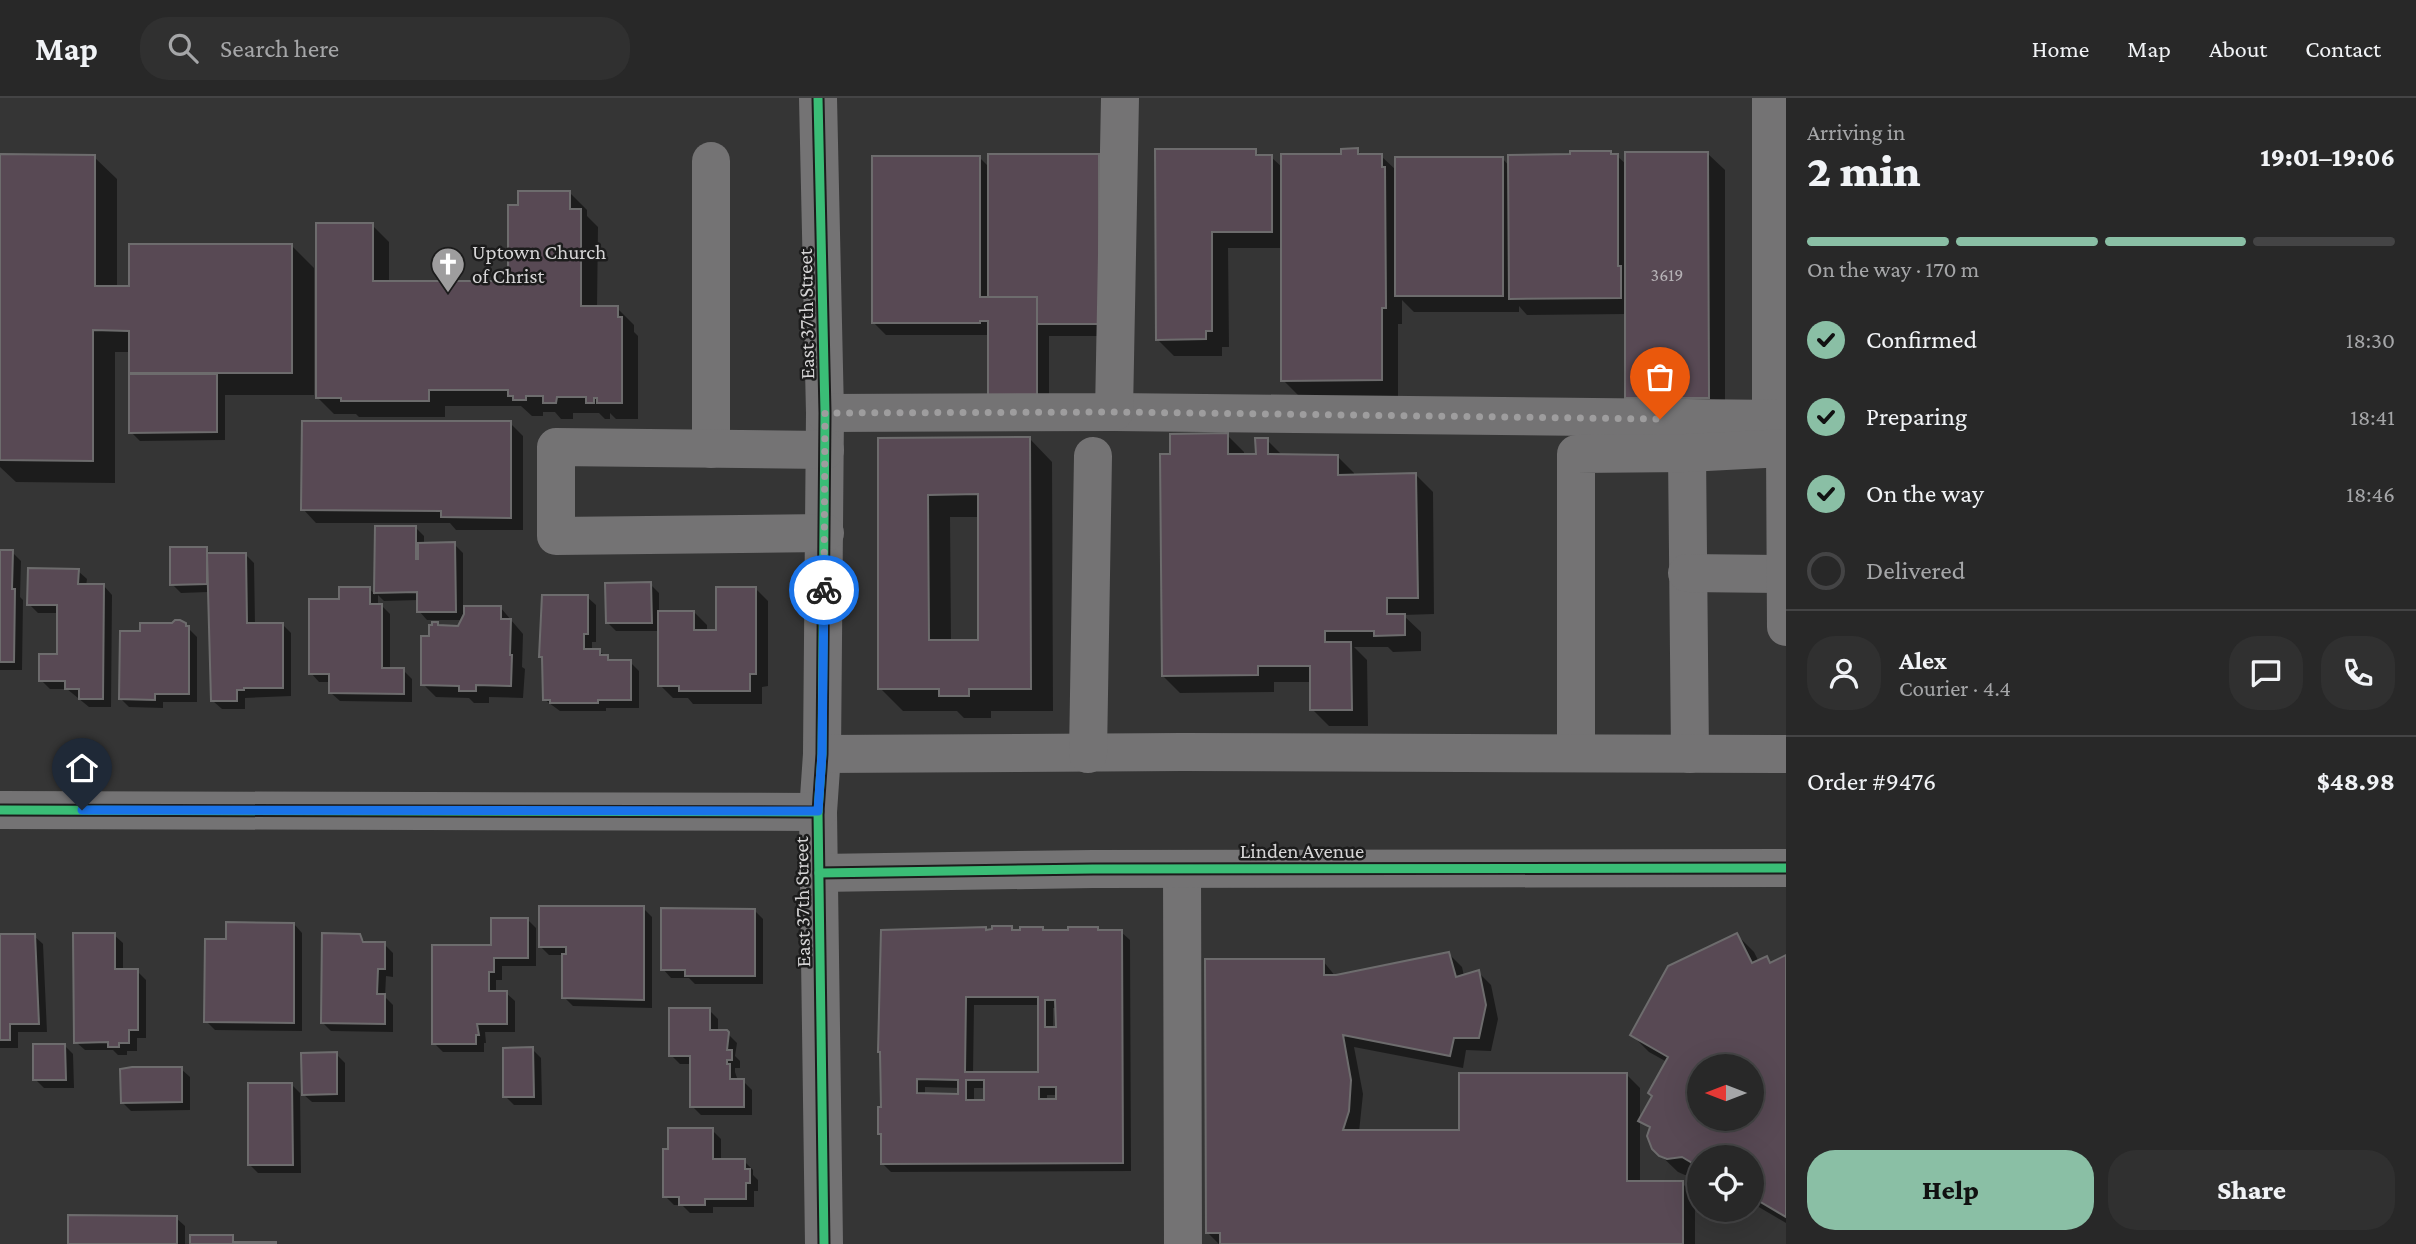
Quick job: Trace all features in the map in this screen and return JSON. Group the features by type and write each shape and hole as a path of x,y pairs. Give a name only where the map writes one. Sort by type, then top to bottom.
{"street":[{"name":"East 37th Street","path":"818,98 825,431 822,754 818,811 824,1244"},
{"path":"1114,412 1120,98"},
{"path":"1771,98 1779,173 1771,404 1786,403"},
{"path":"711,161 711,449"},
{"path":"825,533 556,536 556,447 711,449 825,431 1114,412 1786,419"},
{"path":"1576,753 1576,454 1687,453 1786,448 1786,627"},
{"path":"1687,453 1690,754"},
{"path":"1088,754 1093,456"},
{"path":"1687,573 1786,574"},
{"path":"822,754 1786,754"},
{"path":"0,810 818,811"},
{"name":"Linden Avenue","path":"819,873 1182,869 1786,868"},
{"path":"1182,869 1184,1230"}],"building":[{"path":"1358,148 1358,154 1382,154 1382,167 1385,167 1386,308 1382,308 1382,380 1281,381 1281,154 1341,154 1341,149"},
{"path":"1155,149 1256,149 1256,155 1272,155 1272,232 1212,232 1212,331 1206,331 1206,339 1156,340"},
{"path":"1570,151 1611,151 1611,154 1618,154 1618,266 1621,266 1621,298 1509,299 1508,155 1570,154"},
{"path":"1625,152 1708,152 1709,398 1625,398"},
{"path":"0,154 95,155 95,286 129,286 129,244 292,244 292,373 129,373 129,331 93,330 93,461 0,460"},
{"path":"988,154 1099,154 1099,324 1037,324 1037,297 988,297"},
{"path":"872,156 980,156 980,297 1037,297 1037,398 988,398 988,321 872,323"},
{"path":"1395,157 1503,157 1503,296 1395,296"},
{"name":"Uptown Church of Christ","path":"518,191 570,191 570,209 581,209 581,306 618,306 618,317 622,317 622,403 597,403 597,398 594,398 594,403 586,403 586,397 557,397 556,403 543,403 543,396 526,396 526,400 513,400 513,396 508,396 508,390 429,390 429,401 341,401 341,398 316,398 316,223 373,223 373,281 508,281 508,205 518,205"},
{"path":"129,374 217,374 217,432 129,433"},
{"path":"302,421 511,421 511,518 441,517 441,511 301,510"},
{"path":"1228,433 1228,454 1256,454 1255,438 1268,438 1268,454 1338,455 1338,475 1416,473 1418,598 1387,598 1387,614 1405,614 1405,635 1374,636 1374,631 1325,631 1325,642 1351,642 1352,710 1310,710 1310,666 1258,666 1258,675 1162,676 1160,454 1170,454 1170,434"},
{"path":"1030,437 1031,689 969,689 969,696 939,696 939,689 878,689 878,438","holes":["978,494 978,640 929,640 928,495"]},
{"path":"375,526 416,526 416,559 418,543 455,542 456,612 417,612 417,592 374,593"},
{"path":"170,547 207,547 207,584 170,585"},
{"path":"0,550 13,550 14,662 0,662"},
{"path":"207,553 246,553 247,623 283,623 283,688 244,688 237,690 237,701 211,701"},
{"path":"28,568 79,569 78,584 104,584 103,699 79,699 79,689 65,689 65,681 39,681 39,654 57,654 57,605 27,605"},
{"path":"651,582 652,623 606,623 605,583"},
{"path":"339,587 370,587 370,604 382,604 382,668 404,668 404,694 329,693 329,674 309,674 309,599 339,599"},
{"path":"716,587 756,587 756,674 750,674 750,691 679,691 679,686 658,686 658,611 694,611 694,630 716,630"},
{"path":"542,595 588,595 588,634 584,634 584,649 600,649 600,655 608,655 608,660 631,660 631,700 550,703 550,700 543,700 542,657 539,657"},
{"path":"464,606 501,606 501,619 511,619 511,686 476,685 476,691 459,691 459,686 421,685 421,636 429,636 429,625 432,625 432,622 458,626 464,614"},
{"path":"175,620 189,626 189,694 155,694 155,700 119,699 120,631 140,631 140,623 172,623"},
{"path":"539,906 644,906 644,1000 562,998 562,954 566,954 566,947 539,947"},
{"path":"661,908 755,909 755,976 685,976 685,970 661,970"},
{"path":"491,918 528,918 528,958 494,958 494,972 489,972 489,991 507,991 507,1024 477,1024 479,1035 476,1035 476,1044 432,1044 432,945 491,945"},
{"path":"226,922 294,923 294,1023 204,1022 205,939 226,939"},
{"path":"992,926 1012,926 1012,930 1020,930 1020,927 1068,930 1068,927 1098,927 1098,930 1122,930 1123,1163 881,1164 881,1134 878,1134 878,1107 881,1107 878,1052 881,930 992,929","holes":["966,997 1038,997 1038,1072 965,1072","1045,1000 1055,1000 1056,1027 1045,1027","917,1079 958,1080 958,1094 917,1093","966,1080 984,1080 984,1100 966,1100","1039,1087 1056,1087 1056,1099 1039,1099"]},
{"path":"73,933 115,933 115,969 138,969 138,1030 129,1030 129,1043 108,1047 108,1042 74,1043"},
{"path":"322,933 360,934 363,942 385,942 385,969 378,969 377,994 385,994 385,1024 321,1023"},
{"path":"1737,933 1752,963 1767,956 1770,963 1786,955 1786,1217 1764,1204 1764,1145 1687,1145 1687,1160 1682,1157 1667,1159 1652,1149 1647,1136 1650,1127 1638,1121 1652,1096 1648,1093 1668,1057 1630,1035 1668,966"},
{"path":"0,934 35,934 39,1024 10,1024 10,1040 0,1040"},
{"path":"1449,952 1456,977 1479,970 1486,1005 1479,1038 1454,1038 1450,1056 1343,1035 1351,1080 1349,1111 1343,1130 1459,1130 1459,1073 1627,1073 1627,1181 1683,1181 1683,1244 1220,1244 1220,1233 1206,1233 1205,959 1324,959 1324,975 1336,975"},
{"path":"669,1008 710,1008 710,1030 729,1032 727,1050 732,1050 732,1060 727,1060 727,1064 730,1064 730,1079 744,1079 744,1107 690,1107 690,1056 669,1056"},
{"path":"33,1044 65,1044 66,1080 33,1080"},
{"path":"533,1047 534,1097 503,1097 503,1048"},
{"path":"337,1052 337,1094 302,1095 301,1053"},
{"path":"182,1067 182,1102 121,1103 120,1069"},
{"path":"248,1083 292,1083 293,1165 248,1165"},
{"path":"668,1128 713,1128 713,1159 745,1159 745,1169 750,1169 750,1183 746,1183 746,1199 705,1199 705,1205 679,1205 679,1197 663,1197 663,1149 668,1149"},
{"path":"68,1215 177,1216 177,1244 68,1244"},
{"path":"190,1235 233,1235 233,1242 276,1244 190,1244"}],"cycle path":[{"path":"818,98 825,413 822,754 818,812 824,1244"},
{"path":"0,810 818,812"},
{"path":"819,873 1093,869 1786,868"}],"way so far":[{"path":"824,590 825,413 1114,412 1660,419"}],"place":[{"name":"Uptown Church of Christ","path":"448,294"}],"route":[{"path":"82,810 818,811 822,754 824,590"}]}
